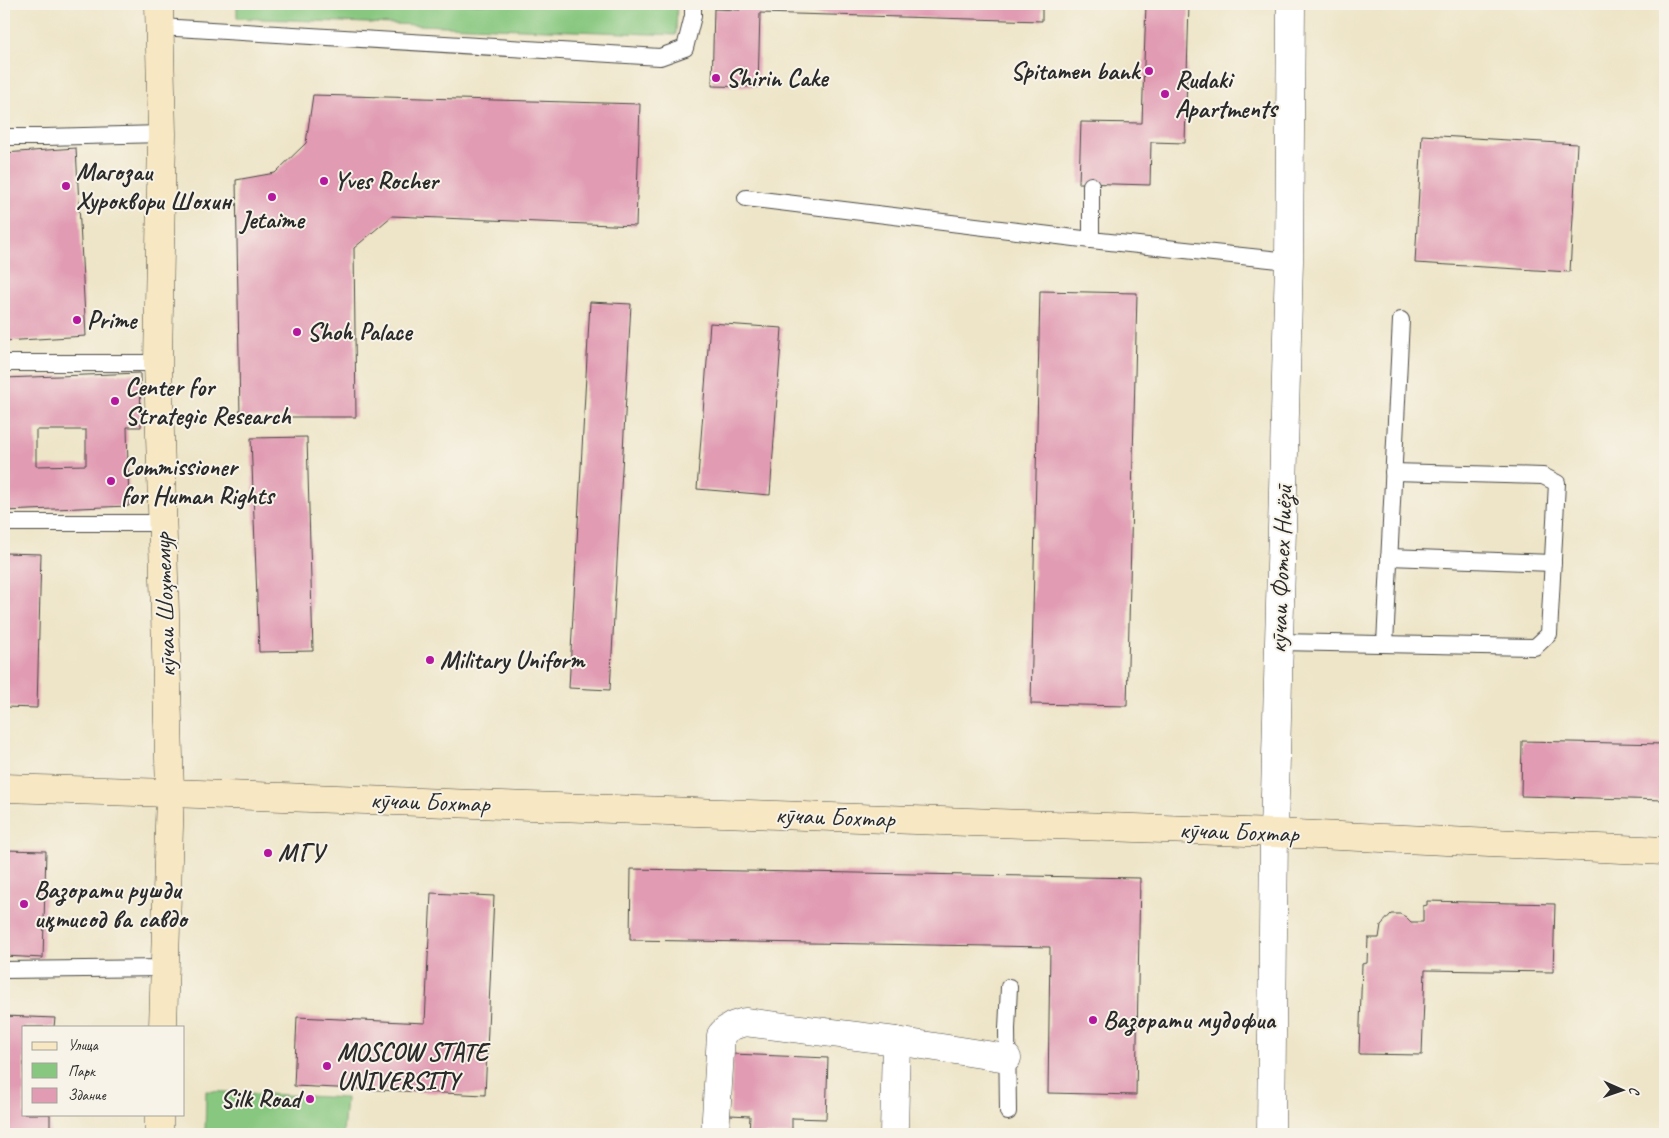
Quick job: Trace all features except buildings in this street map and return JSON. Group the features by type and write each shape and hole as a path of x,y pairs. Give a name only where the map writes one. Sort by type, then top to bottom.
{"street":[{"name":"кӯчаи Фотех Ниёзӣ","path":"1271,1134 1274,834 1289,261 1291,4"},
{"name":"кӯчаи Шоҳтемур","path":"160,15 162,134 158,362 170,793 163,1026"},
{"name":"кӯчаи Бохтар","path":"4,788 1274,834 1665,851"},
{"path":"715,1134 721,1035 725,1029 745,1022 896,1041 1007,1058"},
{"path":"894,1134 896,1041"},
{"path":"159,1116 159,1134"}],"lane":[{"path":"160,15 660,57 685,48 693,16 693,4"},
{"path":"4,137 162,134"},
{"path":"1091,185 1091,240"},
{"path":"746,198 1091,240 1289,261"},
{"path":"1385,644 1400,320"},
{"path":"4,363 158,362"},
{"path":"1279,642 1535,647 1549,634 1557,483 1543,476 1393,472"},
{"path":"4,523 162,523"},
{"path":"1390,557 1553,563"},
{"path":"4,970 165,968"},
{"path":"1008,1112 1009,987"}],"green space":[{"path":"237,4 677,4 676,35 237,18"},
{"path":"206,1091 346,1098 343,1134 205,1134"}],"place":[{"name":"Spitamen bank","path":"1149,71"},
{"name":"Shirin Cake","path":"716,78"},
{"name":"Rudaki Apartments","path":"1165,94"},
{"name":"Yves Rocher","path":"324,181"},
{"name":"Магозаи Хуроквори Шохин","path":"66,186"},
{"name":"Jetaime","path":"272,197"},
{"name":"Prime","path":"77,320"},
{"name":"Shoh Palace","path":"297,332"},
{"name":"Center for Strategic Research","path":"115,401"},
{"name":"Commissioner for Human Rights","path":"111,481"},
{"name":"Military Uniform","path":"430,660"},
{"name":"МГУ","path":"268,853"},
{"name":"Вазорати рушди иқтисод ва савдо","path":"24,904"},
{"name":"Вазорати мудофиа","path":"1093,1020"},
{"name":"MOSCOW STATE UNIVERSITY","path":"327,1066"},
{"name":"Silk Road","path":"310,1099"}]}
